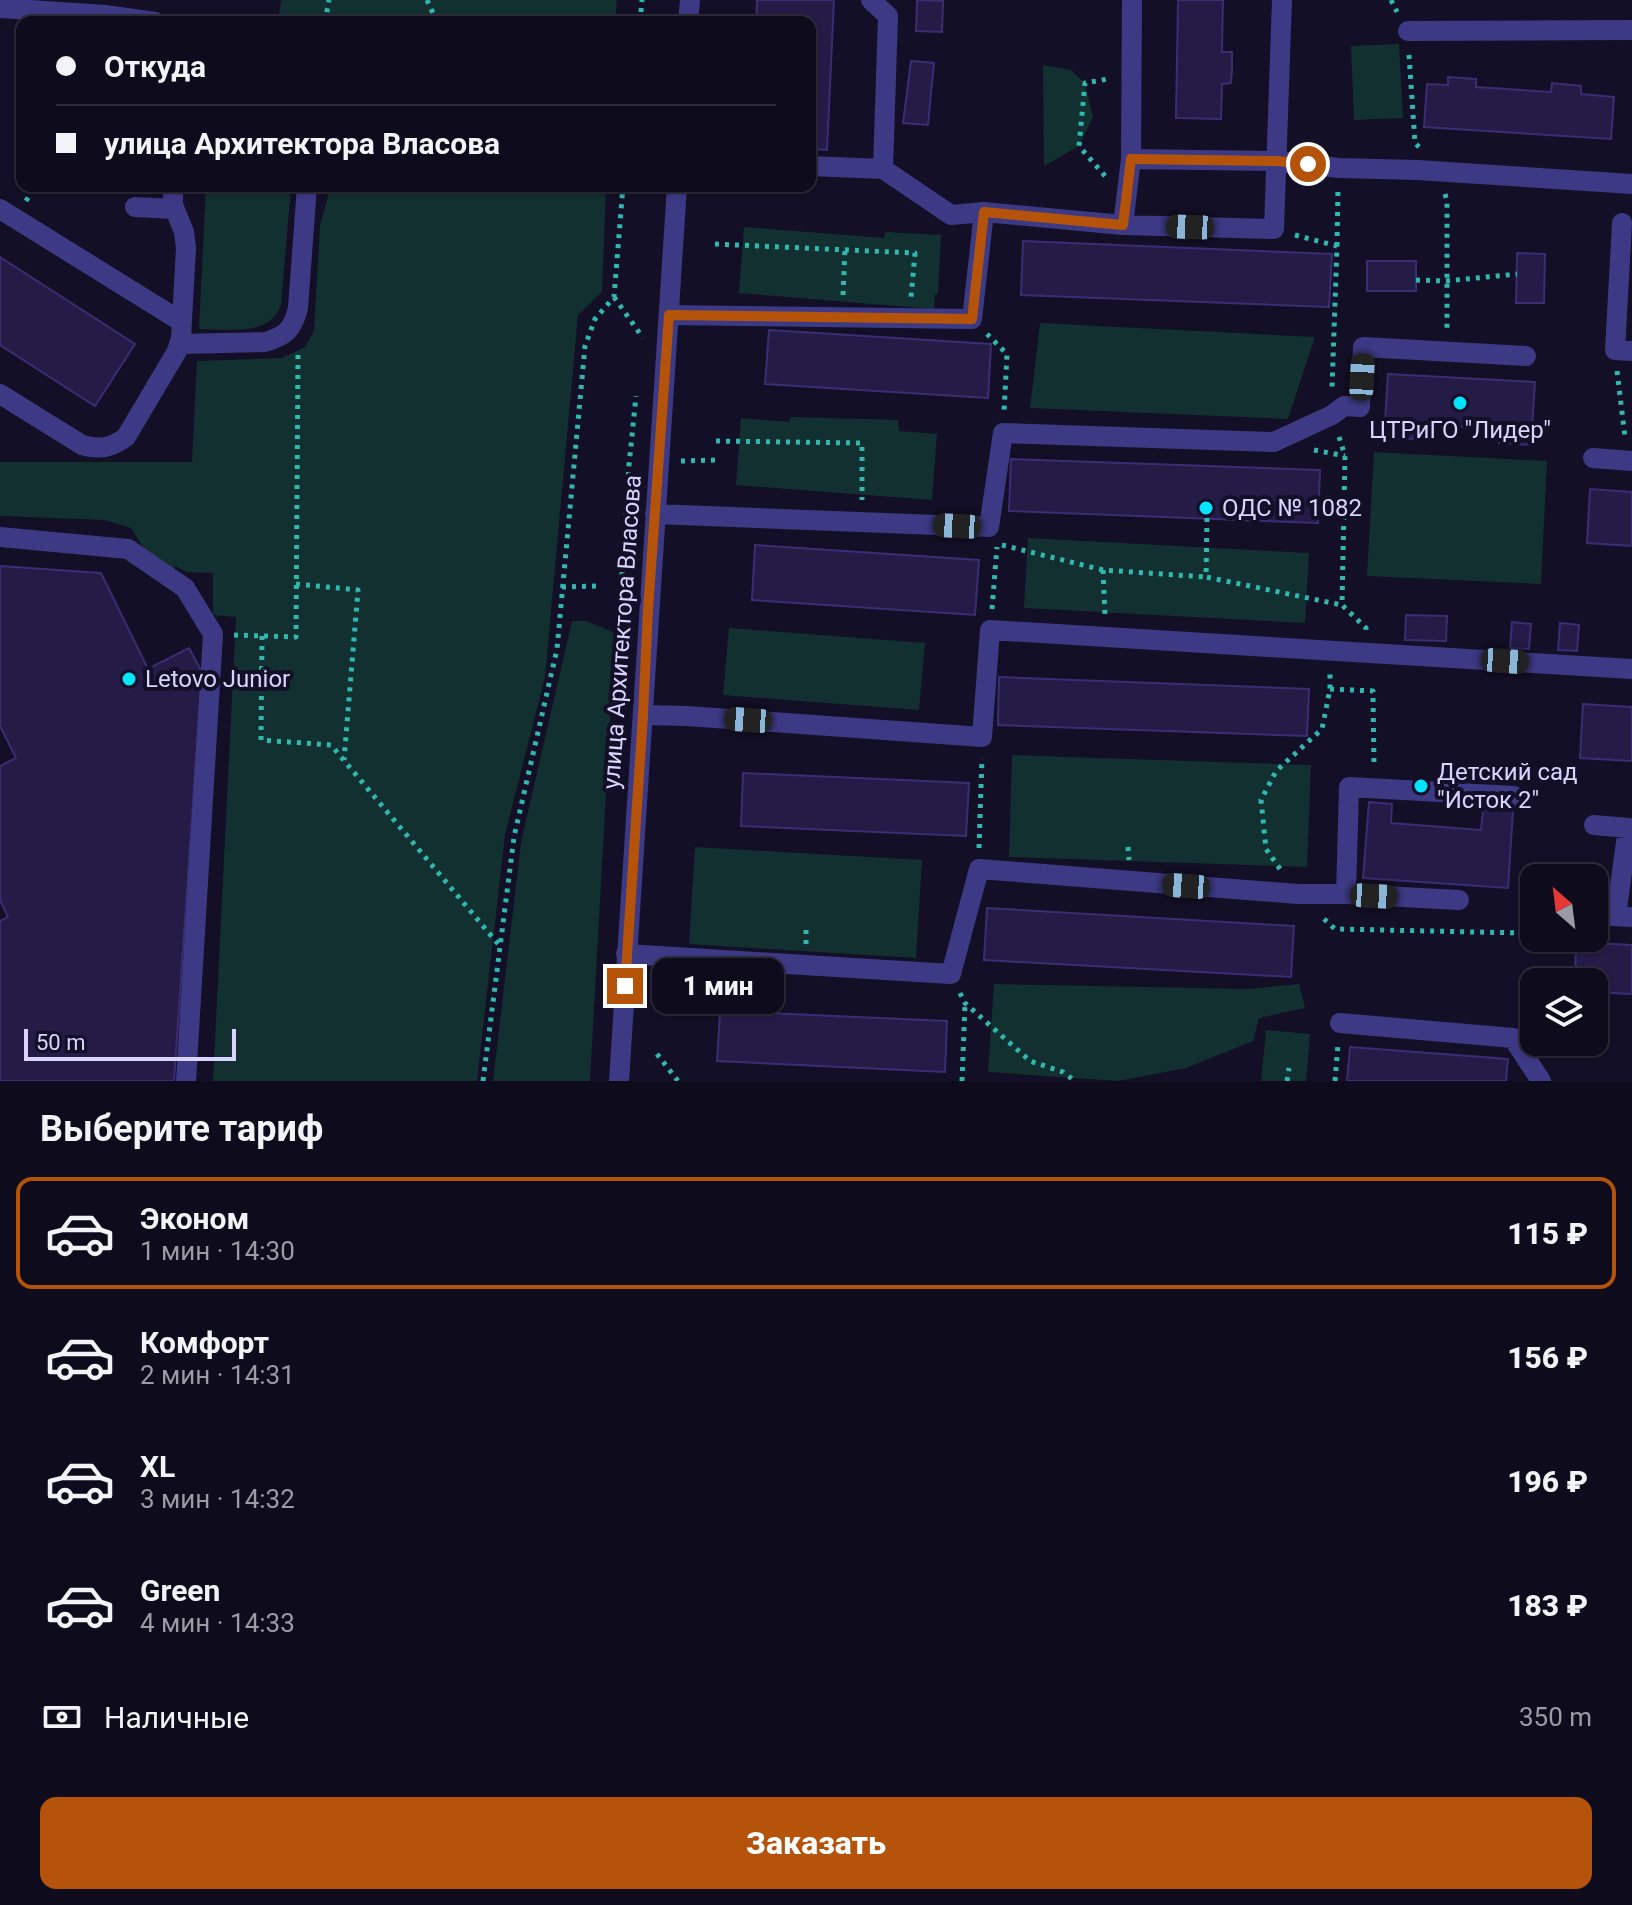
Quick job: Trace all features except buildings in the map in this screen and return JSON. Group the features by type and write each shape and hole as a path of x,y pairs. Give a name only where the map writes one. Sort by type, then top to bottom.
{"street":[{"path":"871,0 888,16 883,169"},
{"path":"1123,225 1131,159 1132,0"},
{"path":"816,166 883,169 951,215 984,212 1123,225 1274,229 1282,0"},
{"path":"0,8 112,16"},
{"path":"1408,31 1632,30"},
{"path":"1131,159 1277,161 1339,168 1632,184"},
{"path":"0,394 82,445 95,449 107,448 126,437 180,344 186,239 172,202 173,192"},
{"path":"180,344 265,342 287,331 295,321 298,308 307,192"},
{"name":"улица Архитектора Власова","path":"619,1081 677,192"},
{"path":"135,207 174,209"},
{"path":"0,209 182,322"},
{"path":"669,315 972,319 984,212"},
{"path":"1622,223 1623,351"},
{"path":"655,514 989,527 1003,433 1274,442 1332,415 1344,406 1360,407 1363,347 1526,356"},
{"path":"1593,458 1630,460"},
{"path":"0,537 128,549 185,588 213,634 186,1081"},
{"path":"643,715 982,737 990,630 1632,669"},
{"path":"1346,894 1349,787 1514,796"},
{"path":"1594,825 1628,828 1624,917"},
{"path":"626,954 951,974 979,869 1298,894 1459,900"},
{"path":"1340,1023 1513,1038 1541,1081"}],"path":[{"path":"1391,0 1408,31 1415,143 1439,172 1447,201 1448,352"},
{"path":"1126,201 1079,146 1085,83 1132,75"},
{"path":"1339,168 1332,415 1345,456 1342,605"},
{"path":"483,1081 514,837 557,649 585,346 595,319 614,297 623,192"},
{"path":"1274,229 1337,246"},
{"path":"715,244 915,253 908,317"},
{"path":"842,316 845,249"},
{"path":"1416,280 1446,281 1517,274"},
{"path":"614,297 644,339 642,349"},
{"path":"213,634 296,637 298,308"},
{"path":"972,319 1007,354 1003,433"},
{"path":"1623,351 1630,460"},
{"path":"620,606 637,389"},
{"path":"716,441 862,443 862,522"},
{"path":"1206,577 1207,518"},
{"path":"990,630 997,544 1103,570 1206,577 1342,605 1366,628 1363,652"},
{"path":"1103,570 1106,636"},
{"path":"296,584 358,590 344,761"},
{"path":"562,587 597,586"},
{"path":"262,636 261,740 331,745 500,946"},
{"path":"1374,789 1373,691 1330,689 1322,729 1276,771 1261,800 1266,849 1298,894 1335,929 1520,933"},
{"path":"979,869 982,737"},
{"path":"962,1081 965,1003 1030,1061 1063,1072 1075,1081"},
{"path":"1335,1081 1340,1023"},
{"path":"657,1054 678,1081"},
{"path":"1287,1081 1289,1068"}],"green space":[{"path":"281,0 617,0 616,16 279,16"},
{"path":"1399,44 1403,118 1354,120 1351,46"},
{"path":"1043,65 1071,70 1085,83 1093,117 1079,146 1044,166"},
{"path":"206,192 290,192 281,306 274,317 249,329 199,329"},
{"path":"329,192 606,192 602,292 578,315 545,677 505,835 477,1081 213,1081 236,617 213,615 213,573 187,572 175,566 174,569 149,557 131,528 105,520 0,516 0,462 192,462 197,361 282,358 305,347 314,331 320,225"},
{"path":"744,227 884,238 885,232 941,235 938,294 935,294 934,309 739,293"},
{"path":"1040,323 1315,337 1288,419 1030,408"},
{"path":"791,417 898,420 899,431 937,434 932,500 736,485 741,418 790,422"},
{"path":"1374,452 1547,461 1541,584 1367,576"},
{"path":"1028,538 1309,553 1305,623 1024,608"},
{"path":"572,621 587,621 615,633 590,1081 493,1081 521,842"},
{"path":"729,628 925,643 919,710 723,695"},
{"path":"1012,755 1311,765 1307,867 1009,857"},
{"path":"695,847 922,860 916,958 689,944"},
{"path":"994,984 1248,989 1299,984 1305,1008 1259,1018 1253,1041 1186,1068 1118,1081 988,1072"},
{"path":"1266,1030 1310,1034 1306,1081 1261,1081"}],"place":[{"name":"ЦТРиГО \"Лидер\"","path":"1460,403"},
{"name":"ОДС № 1082","path":"1206,508"},
{"name":"Letovo Junior","path":"129,679"},
{"name":"Детский сад \"Исток 2\"","path":"1421,786"}],"route":[{"path":"625,986 669,315 972,319 984,212 1123,225 1131,159 1308,164"}]}
